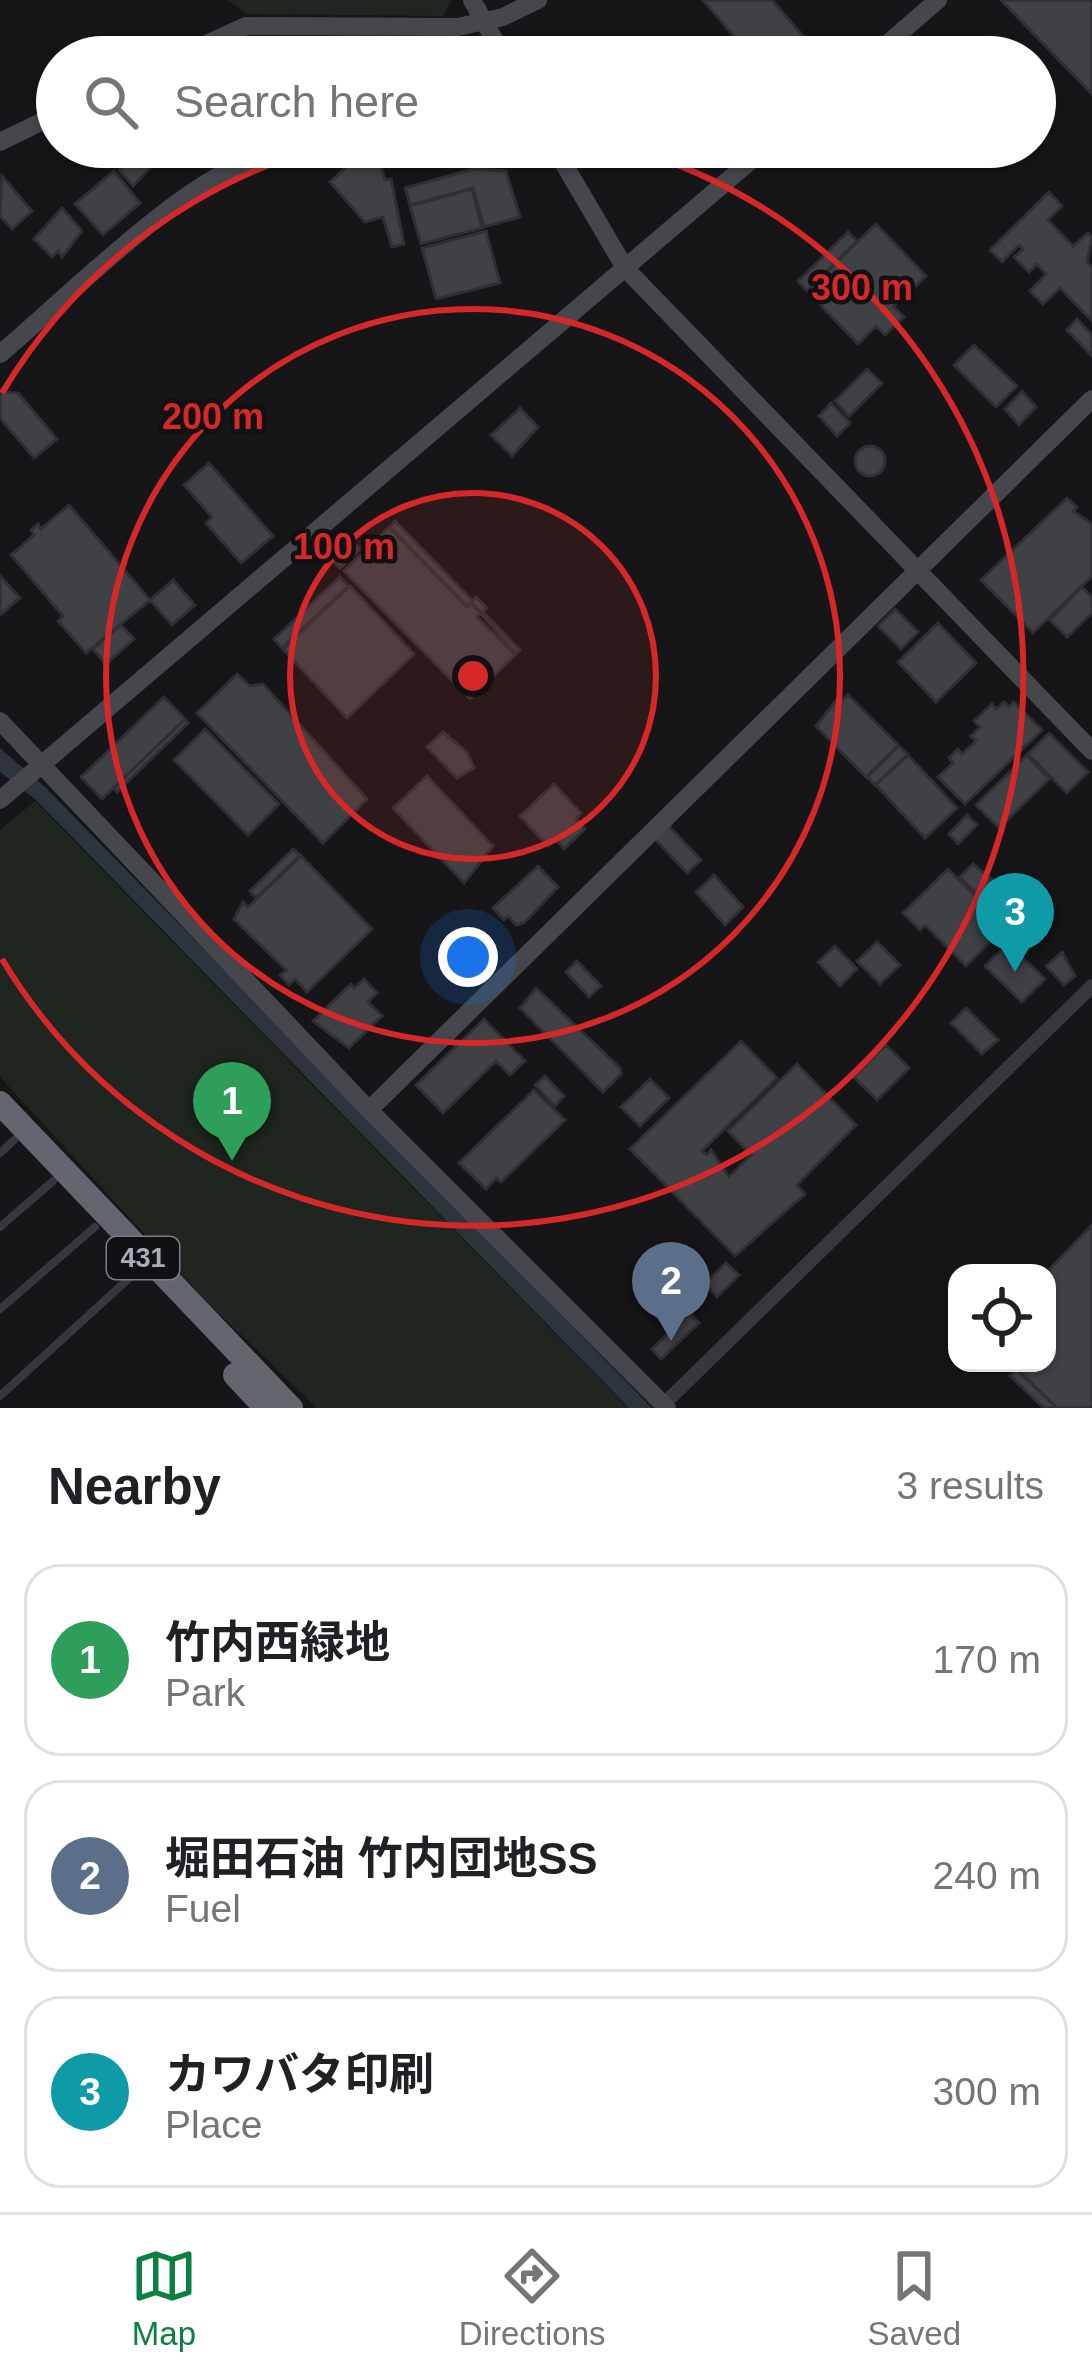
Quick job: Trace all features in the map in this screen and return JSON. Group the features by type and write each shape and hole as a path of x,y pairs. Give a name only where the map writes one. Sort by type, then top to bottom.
{"highway":[{"name":"431","path":"0,1103 196,1314 291,1408"},
{"name":"431","path":"5,1139 52,1181 266,1408"}],"street":[{"path":"472,0 492,36"},
{"path":"224,36 246,26 458,27 538,0"},
{"path":"896,36 938,0"},
{"path":"0,142 36,124"},
{"path":"0,354 206,181 235,168"},
{"path":"566,168 625,268 1092,751"},
{"path":"0,800 742,168"},
{"path":"369,1110 1092,399"},
{"path":"0,721 30,775 664,1407 1092,986"}],"lane":[{"path":"0,1227 52,1181"},
{"path":"0,1309 95,1227"},
{"path":"0,1396 136,1271"}],"shaded area":[{"path":"227,0 452,0 443,16 247,14"},
{"path":"0,748 45,787 652,1408 629,1408 36,800 0,772"},
{"path":"35,801 628,1408 317,1408 206,1301 0,1077 0,830"}],"building":[{"path":"703,0 772,0 803,36 734,36"},
{"path":"1001,0 1092,0 1092,94 1056,57 1056,36 1036,36"},
{"path":"122,168 150,168 133,186 119,170"},
{"path":"346,168 381,168 385,180 391,179 404,244 392,247 383,217 365,222 330,182"},
{"path":"473,169 506,171 520,217 484,227 473,188 410,205 405,188"},
{"path":"114,171 140,203 103,235 75,204"},
{"path":"2,176 32,211 12,229 0,216"},
{"path":"472,189 482,228 421,244 410,206"},
{"path":"1049,192 1062,206 1048,220 1073,246 1088,233 1092,237 1087,262 1092,267 1092,321 1060,288 1043,304 1030,291 1046,274 1037,264 1029,272 1014,257 1023,249 1019,245 1002,262 990,250"},
{"path":"62,208 82,231 62,257 58,251 52,257 34,239"},
{"path":"876,224 926,276 894,307 904,317 885,335 876,326 858,344 807,291"},
{"path":"486,231 500,283 436,299 422,248"},
{"path":"848,232 857,241 807,291 798,281"},
{"path":"1077,319 1092,335 1092,356 1067,330"},
{"path":"974,345 1017,386 996,407 954,365"},
{"path":"867,369 882,383 849,416 835,401"},
{"path":"1022,391 1036,407 1019,425 1005,409"},
{"path":"0,392 18,393 57,439 34,458 0,418"},
{"path":"831,403 850,423 837,436 819,416"},
{"path":"520,408 538,427 512,456 491,435"},
{"path":"870,446 885,461 870,476 855,461"},
{"path":"209,463 273,536 241,563 206,523 212,517 184,485"},
{"path":"1067,498 1077,507 1073,511 1092,524 1092,576 1033,633 981,580"},
{"path":"69,505 150,600 86,653 58,621 63,616 11,555 34,535 31,530 38,524 41,529"},
{"path":"395,521 472,600 476,597 487,608 483,612 520,650 516,654 471,602 467,606 390,527"},
{"path":"389,527 467,607 471,603 481,613 477,617 515,655 470,699 344,571"},
{"path":"348,537 360,549 340,568 329,556"},
{"path":"0,576 20,598 0,615"},
{"path":"340,577 348,586 282,648 274,639"},
{"path":"173,580 195,605 172,625 150,600"},
{"path":"350,586 414,654 347,718 283,649"},
{"path":"1082,587 1092,597 1092,613 1067,637 1050,620"},
{"path":"895,609 918,632 901,649 878,626"},
{"path":"938,623 976,663 936,702 898,662"},
{"path":"121,625 134,639 106,664 93,649"},
{"path":"237,674 250,686 263,684 367,799 323,843 197,713"},
{"path":"848,695 898,745 866,777 816,726 838,698 842,701"},
{"path":"164,697 185,719 102,799 81,777"},
{"path":"1004,702 1009,707 1014,702 1042,730 965,804 938,777 953,763 949,758 958,749 962,754 976,741 971,736 980,727 974,721 992,704 996,709"},
{"path":"185,719 188,723 117,792 114,788"},
{"path":"205,729 279,804 248,835 174,760"},
{"path":"443,732 467,752 474,768 457,778 427,747"},
{"path":"1049,733 1088,772 1067,793 1028,754"},
{"path":"899,746 908,754 875,785 867,777"},
{"path":"908,755 957,808 925,838 876,785"},
{"path":"1027,755 1049,779 999,828 976,805"},
{"path":"427,776 493,846 464,883 393,808"},
{"path":"554,784 581,813 576,819 585,829 564,849 556,840 548,846 520,816"},
{"path":"967,815 977,825 958,844 949,834"},
{"path":"669,826 701,860 687,873 655,839"},
{"path":"293,849 300,855 256,898 250,891"},
{"path":"301,856 372,929 307,992 295,979 289,985 280,975 286,970 234,919 243,902 248,907"},
{"path":"973,864 1019,901 1001,919 960,877"},
{"path":"538,866 558,887 524,923 516,925 508,916 504,920 493,908"},
{"path":"948,869 1006,926 966,966 925,925 920,930 903,913"},
{"path":"714,875 743,907 725,925 696,892"},
{"path":"1021,905 1038,928 1024,942 1004,921"},
{"path":"877,942 900,965 880,984 857,961"},
{"path":"1008,943 1045,979 1022,1002 985,966"},
{"path":"835,946 857,969 840,986 818,962"},
{"path":"1062,952 1075,976 1064,985 1046,966"},
{"path":"577,961 601,986 589,997 566,972"},
{"path":"364,979 377,993 368,1002 382,1016 349,1048 313,1021 351,984 354,988"},
{"path":"536,988 620,1068 621,1074 603,1092 520,1008"},
{"path":"966,1008 998,1040 982,1054 951,1023"},
{"path":"484,1019 525,1061 510,1075 496,1061 443,1113 416,1085"},
{"path":"741,1041 777,1078 702,1151 707,1155 711,1150 729,1177 751,1155 728,1131 797,1064 856,1125 797,1185 805,1194 735,1256 630,1149"},
{"path":"886,1045 909,1068 877,1100 854,1077"},
{"path":"545,1076 564,1096 555,1106 535,1085"},
{"path":"650,1079 669,1098 640,1126 621,1107"},
{"path":"534,1090 565,1120 501,1182 496,1178 486,1189 459,1163"},
{"path":"1092,1225 1092,1408 1057,1408 1019,1372 1056,1372 1055,1264"},
{"path":"726,1263 739,1275 717,1297 704,1284"},
{"path":"655,1273 673,1291 660,1303 643,1286"},
{"path":"689,1313 699,1323 661,1359 652,1349"},
{"path":"1020,1372 1057,1408 1044,1408 1010,1376"}],"place":[{"name":"カワバタ印刷","path":"1015,972"},
{"name":"竹内西緑地","path":"232,1161"},
{"name":"堀田石油 竹内団地SS","path":"671,1341"}]}
